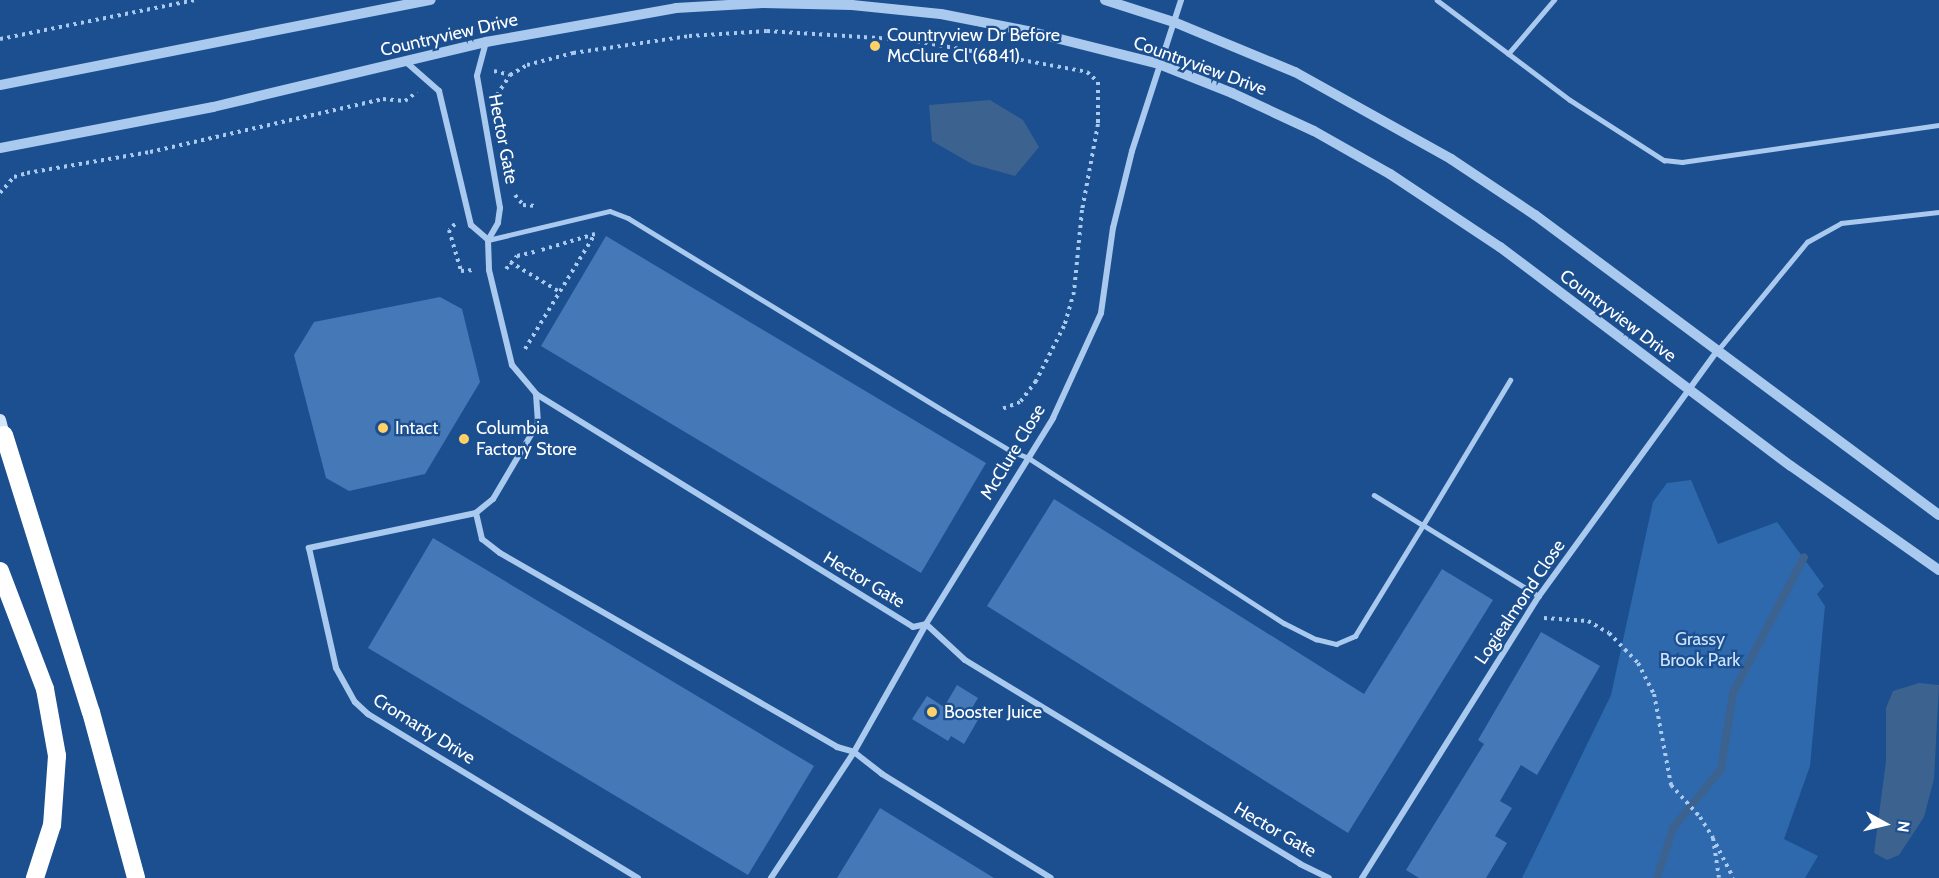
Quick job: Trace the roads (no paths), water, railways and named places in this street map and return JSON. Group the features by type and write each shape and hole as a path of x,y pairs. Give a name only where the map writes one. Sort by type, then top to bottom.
{"highway":[{"path":"2,428 92,712 136,878"},
{"path":"0,571 45,689 57,756 52,825 35,878"}],"street":[{"path":"0,85 431,0"},
{"name":"Countryview Drive","path":"1105,0 1174,22 1295,72 1441,153 1535,215 1716,352 1939,515"},
{"name":"McClure Close","path":"771,878 854,752 926,624 1053,418 1101,313 1113,228 1159,64 1181,0"},
{"name":"Countryview Drive","path":"0,148 153,120 486,42 676,8 763,3 852,5 995,24 1159,64 1275,112 1390,174 1491,241 1689,390 1939,570"},
{"name":"Hector Gate","path":"486,42 477,76 500,208 498,223 488,240 489,270 512,364 536,394 913,627 926,624 965,660 1300,864 1329,878"},
{"path":"406,62 440,91 471,225 488,240"},
{"name":"Logiealmond Close","path":"1362,878 1539,596 1716,352"},
{"path":"536,394 538,423 533,435 493,499 476,513 482,539 500,553 837,747 854,752 882,774 1051,878"},
{"name":"Cromarty Drive","path":"476,513 309,548 336,668 344,687 368,714 639,878"}],"lane":[{"path":"1437,0 1570,100 1664,160 1682,162 1939,124"},
{"path":"1508,54 1554,0"},
{"path":"488,240 610,211 696,258 1011,451 1027,457 1284,623 1316,639 1336,644 1355,636 1510,380"},
{"path":"1716,352 1807,242 1841,223 1939,212"},
{"path":"1374,495 1539,596"}],"waterway":[{"path":"1657,878 1673,828 1721,769 1733,693 1804,557"}],"place":[{"name":"Countryview Dr Before McClure Cl (6841)","path":"875,46"},
{"name":"Intact","path":"383,428"},
{"name":"Columbia Factory Store","path":"464,439"},
{"name":"Booster Juice","path":"932,712"}],"park label":[{"name":"Grassy Brook Park","path":"1700,650"}]}
